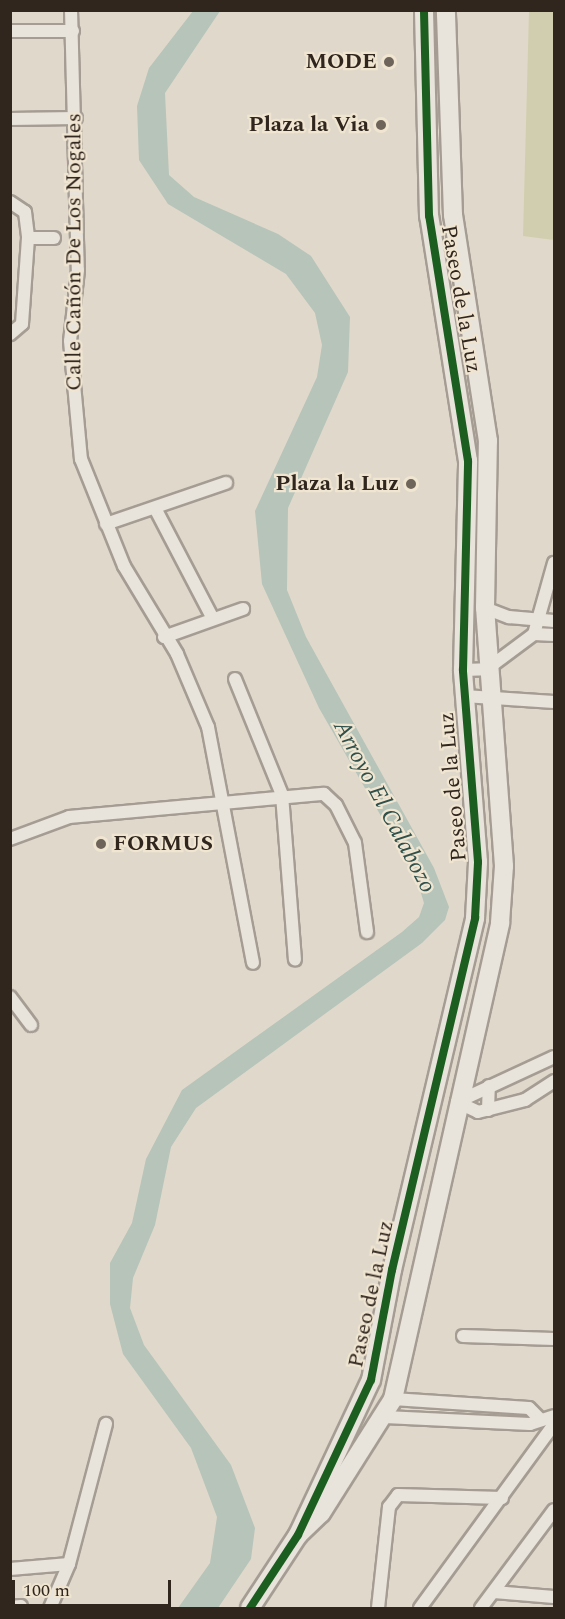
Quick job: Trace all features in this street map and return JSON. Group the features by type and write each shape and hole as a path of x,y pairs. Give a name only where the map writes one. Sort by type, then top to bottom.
{"street":[{"name":"Calle Cañón De Los Nogales","path":"71,10 76,118 78,270 71,387 81,459 106,524 208,727 228,806 253,963"},
{"name":"Paseo de la Luz","path":"298,1536 371,1380 401,1233 458,1000 475,918 475,833 463,670 468,461 432,243 423,90 424,10"},
{"name":"Paseo de la Luz","path":"298,1536 321,1513 385,1417 393,1399 457,1102 496,952 502,832 489,698 485,608 488,441 453,215 442,12"},
{"path":"10,31 73,31"},
{"path":"423,90 447,93"},
{"path":"10,119 76,118"},
{"path":"10,202 25,212 28,238 14,332"},
{"path":"28,238 54,238"},
{"path":"106,524 226,483"},
{"path":"155,508 213,619"},
{"path":"466,549 486,551"},
{"path":"534,634 555,563"},
{"path":"485,608 509,617 555,621"},
{"path":"164,637 243,609"},
{"path":"463,670 488,669 534,634 555,635"},
{"path":"235,679 282,795 295,959"},
{"path":"464,696 555,702"},
{"path":"10,839 69,817 228,806 282,795 324,794 336,805 355,843 367,932"},
{"path":"475,833 502,832"},
{"path":"10,997 31,1025"},
{"path":"458,1000 460,1029 448,1092 457,1102 471,1112 488,1110 536,1094 555,1081"},
{"path":"401,1233 421,1192 440,1124 457,1102 489,1086 528,1073 555,1057"},
{"path":"528,1073 536,1094"},
{"path":"488,1110 489,1086"},
{"path":"463,1336 555,1339"},
{"path":"393,1399 529,1408 539,1418"},
{"path":"419,1418 422,1401"},
{"path":"385,1417 530,1424 539,1418 555,1416"},
{"path":"50,1608 69,1564 106,1424"},
{"path":"420,1608 555,1424"},
{"path":"378,1608 389,1507 398,1494 502,1498"},
{"path":"481,1608 549,1527 555,1510"},
{"path":"249,1608 298,1536"},
{"path":"10,1569 69,1564"},
{"path":"494,1592 555,1596"}],"shaded area":[{"path":"529,11 554,11 554,240 523,236"}],"water":[{"name":"Arroyo El Calabozo","path":"193,11 220,11 165,93 169,175 194,197 278,234 311,256 350,317 348,372 288,508 287,590 306,637 434,868 449,907 445,920 422,943 196,1108 171,1147 155,1225 133,1278 130,1308 144,1345 231,1465 255,1528 251,1559 218,1608 178,1608 210,1563 217,1517 191,1448 123,1354 110,1304 110,1263 132,1223 146,1159 182,1090 402,932 419,917 424,903 416,877 319,708 262,584 255,511 317,377 322,345 315,313 286,274 168,204 139,160 137,106 149,68"}],"cycle path":[{"path":"250,1608 298,1535 371,1380 392,1270 475,918 478,862 463,670 468,461 429,216 424,10"}],"place":[{"name":"MODE","path":"389,62"},
{"name":"Plaza la Via","path":"381,125"},
{"name":"Plaza la Luz","path":"411,484"},
{"name":"FORMUS","path":"101,844"}]}
